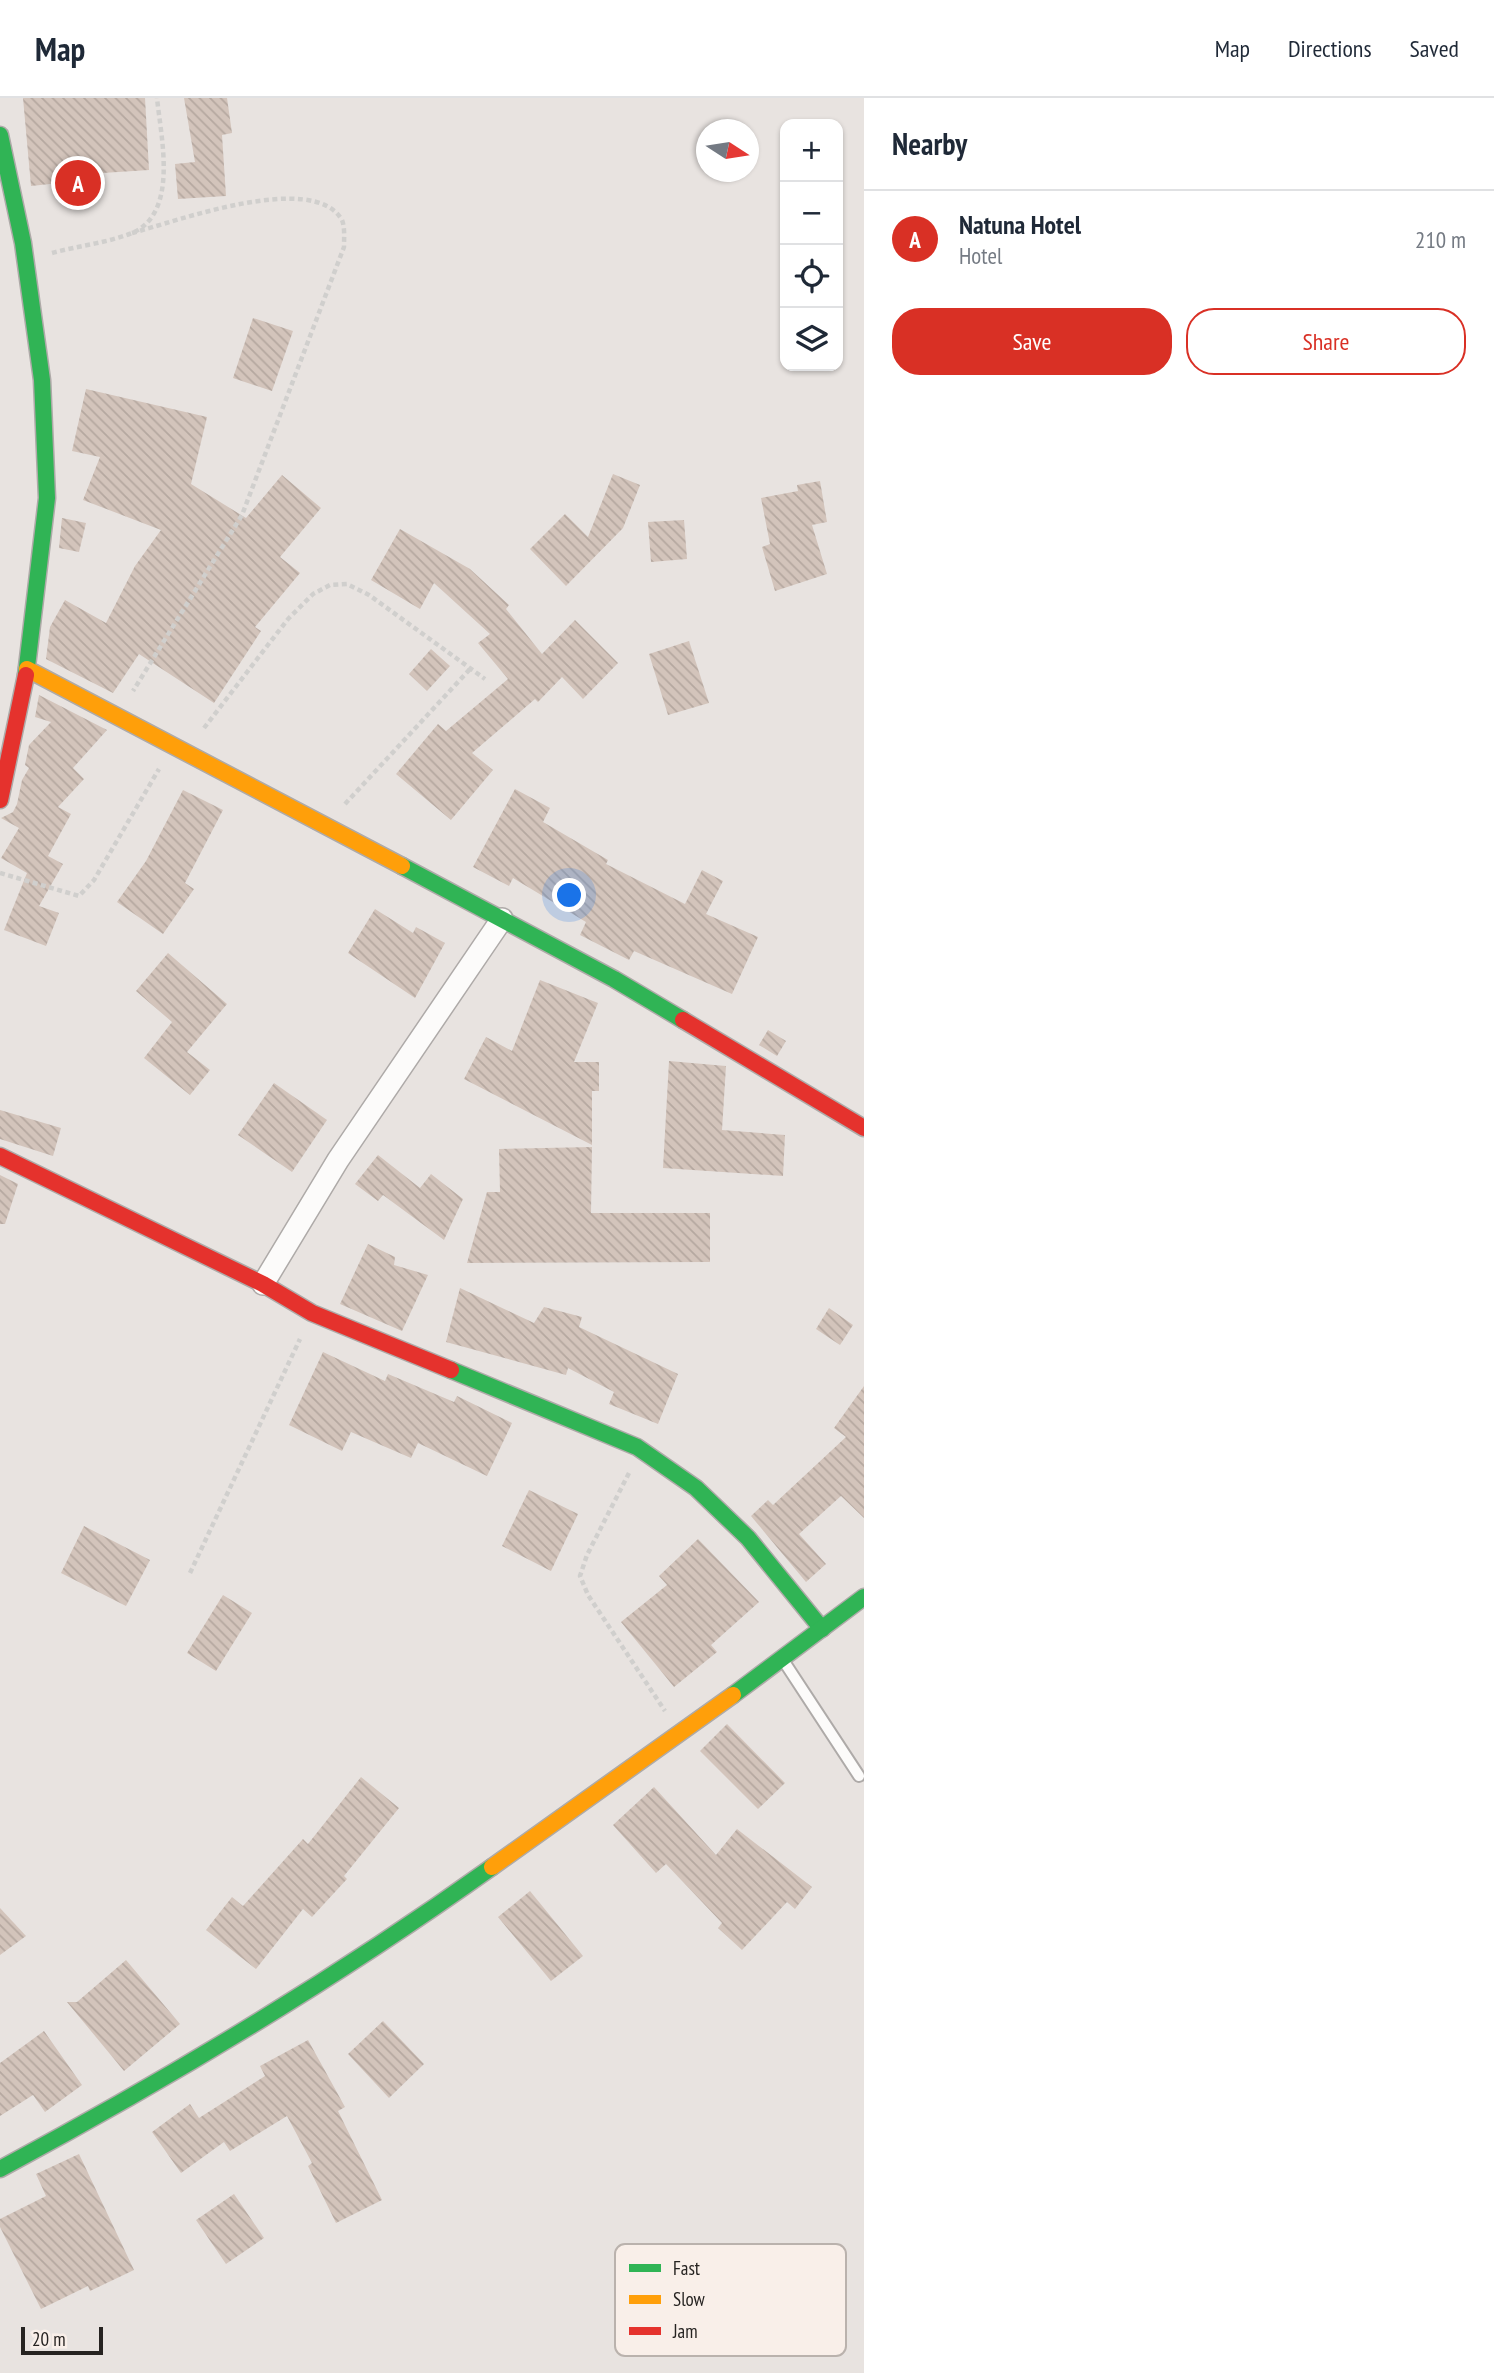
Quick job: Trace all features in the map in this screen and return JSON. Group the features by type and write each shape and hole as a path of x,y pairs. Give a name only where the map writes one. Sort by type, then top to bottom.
{"street":[{"path":"0,135 6,192 25,259 42,380 47,498 27,670 0,800"},
{"path":"27,670 180,747 614,979 864,1128"},
{"path":"263,1284 338,1160 502,919"},
{"path":"0,1156 263,1284 312,1313 641,1450 696,1488 748,1538 821,1629"},
{"path":"0,2169 144,2092 398,1934 864,1597"}],"lane":[{"path":"782,1658 859,1776"}],"path":[{"path":"132,233 151,220 160,201 163,181 157,98"},
{"path":"25,259 258,199 292,197 334,211 343,223 344,247 242,515 117,715"},
{"path":"0,873 73,895 86,891 180,747 288,619 313,594 330,585 347,584 369,596 485,679"},
{"path":"325,825 471,668"},
{"path":"191,1573 312,1313"},
{"path":"641,1450 587,1555 580,1576 588,1595 678,1734"}],"building":[{"path":"23,98 145,98 149,170 87,174 88,180 31,186"},
{"path":"184,98 227,98 232,133 222,135 226,196 178,199 175,164 195,162"},
{"path":"253,318 293,331 272,391 233,378"},
{"path":"86,389 207,417 191,484 246,518 282,475 321,508 280,557 300,573 255,627 261,631 214,703 139,654 113,693 46,659 50,627 65,600 106,623 135,566 161,530 83,500 100,457 72,451"},
{"path":"613,474 640,485 623,528 566,586 530,549 565,514 588,537"},
{"path":"820,481 827,522 812,525 827,574 775,591 762,547 770,544 761,498 798,491 797,485"},
{"path":"62,518 86,523 79,552 59,548"},
{"path":"684,520 687,559 651,562 648,522"},
{"path":"400,529 470,569 509,605 506,609 542,654 575,620 618,663 583,699 562,677 538,702 535,699 472,753 493,770 451,820 396,774 438,724 446,731 508,679 478,643 490,634 434,583 420,609 371,580"},
{"path":"689,641 709,703 668,715 649,654"},
{"path":"431,649 450,666 427,691 409,674"},
{"path":"39,695 107,730 73,768 84,779 58,807 71,814 48,856 63,864 39,906 59,913 46,946 4,930 27,873 1,858 19,828 1,818 13,812 17,804 22,780 29,768 25,765 29,745 51,722 35,717"},
{"path":"515,789 550,808 543,822 608,860 606,864 685,904 702,870 723,881 706,914 758,937 732,994 634,951 629,960 580,935 586,922 513,878 509,886 473,867"},
{"path":"183,790 223,810 185,883 194,889 163,934 117,902 146,861"},
{"path":"375,909 413,933 416,927 445,943 415,998 348,953"},
{"path":"168,953 227,1004 187,1052 210,1070 190,1095 144,1058 172,1022 136,991"},
{"path":"540,980 598,1003 574,1062 599,1062 599,1091 592,1091 592,1145 464,1079 486,1037 512,1051"},
{"path":"768,1030 786,1041 777,1056 759,1045"},
{"path":"669,1061 726,1066 722,1130 785,1135 783,1176 663,1168"},
{"path":"274,1083 327,1120 292,1172 238,1135"},
{"path":"0,1110 61,1128 53,1156 0,1139"},
{"path":"592,1147 591,1213 710,1213 710,1262 467,1263 487,1192 500,1192 499,1149"},
{"path":"378,1155 420,1188 431,1174 463,1199 444,1240 383,1195 378,1201 355,1184"},
{"path":"0,1175 18,1184 5,1224 0,1224"},
{"path":"368,1244 395,1257 394,1265 428,1275 402,1331 340,1304"},
{"path":"460,1288 534,1323 544,1307 582,1317 579,1327 678,1374 658,1424 609,1404 614,1392 568,1368 566,1375 446,1342"},
{"path":"829,1308 853,1325 840,1345 816,1329"},
{"path":"323,1352 385,1381 388,1374 454,1402 457,1396 512,1423 487,1476 418,1443 411,1458 351,1432 342,1451 289,1425"},
{"path":"864,1386 864,1518 841,1496 799,1534 826,1564 806,1582 751,1516 768,1500 773,1505 846,1437 834,1428"},
{"path":"529,1490 578,1514 551,1571 502,1546"},
{"path":"84,1526 150,1560 126,1606 61,1573"},
{"path":"698,1539 759,1602 711,1645 717,1652 674,1687 621,1622 667,1585 659,1576"},
{"path":"223,1595 252,1613 216,1671 187,1653"},
{"path":"727,1724 785,1783 758,1809 700,1751"},
{"path":"361,1777 399,1808 344,1876 347,1879 312,1917 303,1909 256,1969 206,1930 232,1897 243,1906 303,1839 308,1844"},
{"path":"654,1787 716,1855 737,1829 812,1887 795,1909 787,1902 742,1950 718,1928 722,1923 666,1864 656,1873 613,1825"},
{"path":"530,1891 583,1956 551,1981 498,1917"},
{"path":"0,1908 26,1936 0,1955"},
{"path":"126,1960 180,2024 124,2071 67,2002 77,2002"},
{"path":"383,2021 424,2064 389,2098 348,2054"},
{"path":"44,2031 82,2085 45,2112 33,2095 0,2116 0,2063"},
{"path":"308,2040 345,2107 338,2111 382,2200 336,2223 308,2166 312,2163 287,2116 230,2151 224,2142 181,2173 152,2132 190,2104 199,2118 265,2076 260,2066"},
{"path":"79,2154 134,2270 90,2291 88,2286 41,2309 0,2227 0,2219 46,2196 36,2174"},
{"path":"234,2194 264,2238 226,2264 196,2220"}],"traffic: fast":[{"path":"0,135 23,243 42,380 47,498 26,675"},
{"path":"402,866 614,979 683,1020"},
{"path":"451,1370 637,1447 696,1488 748,1538 822,1629"},
{"path":"733,1695 864,1597"},
{"path":"0,2169 251,2026 373,1949 492,1867"}],"traffic: slow":[{"path":"27,669 402,866"},
{"path":"492,1867 733,1695"}],"traffic: jam":[{"path":"0,800 26,675"},
{"path":"683,1020 864,1128"},
{"path":"0,1156 263,1284 312,1313 451,1370"}],"place":[{"name":"Natuna Hotel","path":"78,183"}]}
